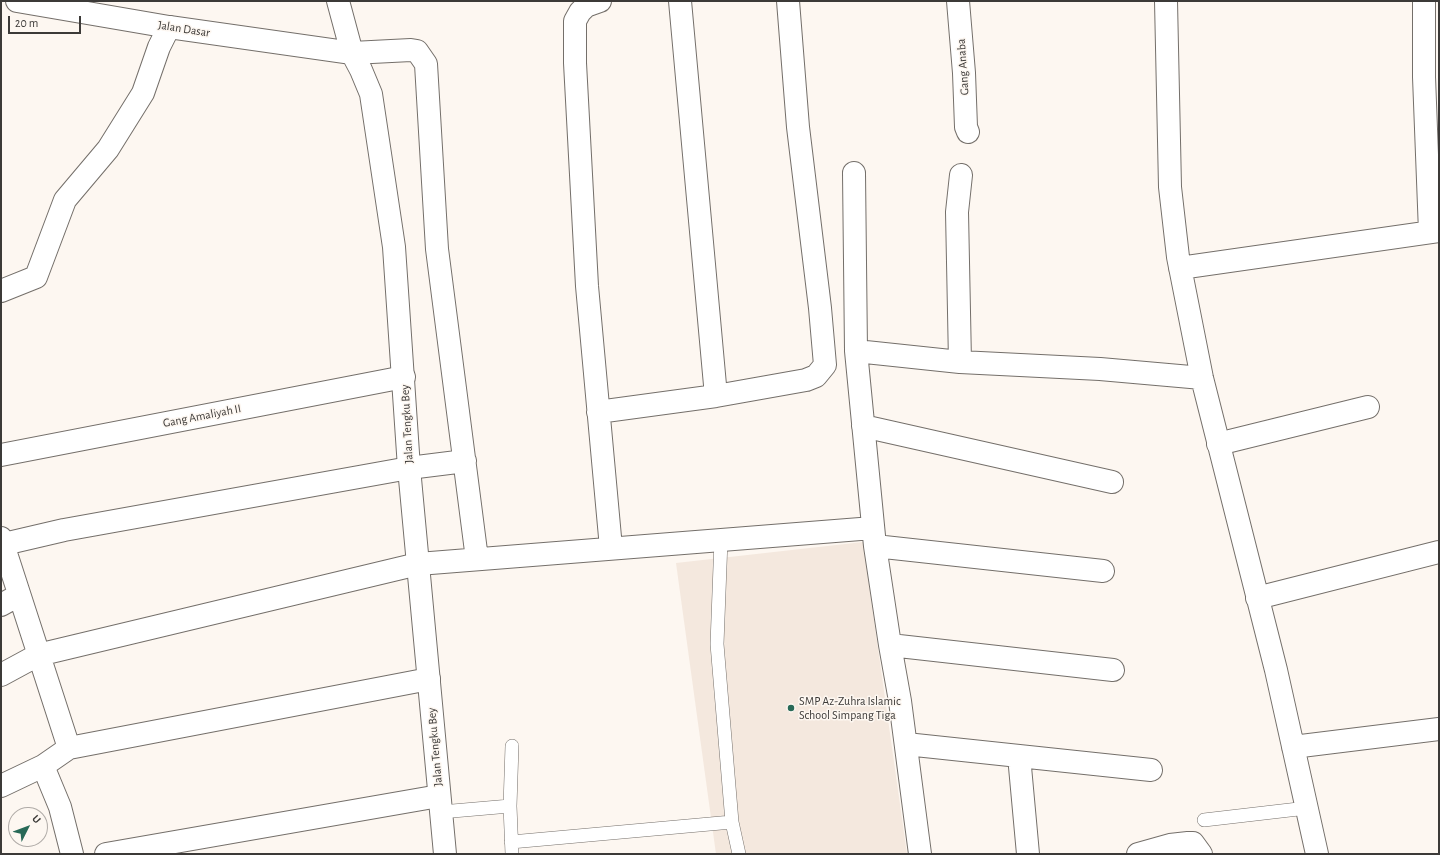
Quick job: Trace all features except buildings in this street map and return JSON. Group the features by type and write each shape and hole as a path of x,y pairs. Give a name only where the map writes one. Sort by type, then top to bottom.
{"street":[{"name":"Jalan Dasar","path":"17,1 169,27 352,53 417,51 426,64 436,249 478,559"},
{"name":"Jalan Tengku Bey","path":"338,1 352,53 371,94 394,247 409,468 445,854"},
{"path":"600,1 586,6 580,12 575,21 575,35 587,286 611,548"},
{"path":"680,1 716,396"},
{"path":"598,412 716,396 806,380 816,376 825,365 820,308 798,127 788,1"},
{"name":"Gang Anaba","path":"958,1 964,73 966,127 968,132"},
{"path":"1166,1 1170,187 1180,268 1202,378 1293,747 1317,854"},
{"path":"1180,268 1434,231 1424,77 1424,1"},
{"path":"1,291 36,277 65,200 108,149 143,93 159,47 169,27"},
{"path":"854,173 856,351 863,426 874,537 906,744 920,854"},
{"path":"960,362 957,212 961,175"},
{"path":"856,351 960,362 1100,369 1202,378"},
{"name":"Gang Amaliyah II","path":"1,455 404,377"},
{"path":"1218,444 1368,407"},
{"path":"863,426 1112,482"},
{"path":"69,748 38,655 10,600 2,541 409,468 465,461"},
{"path":"1,675 38,655 418,564 721,540 874,537 1103,571"},
{"path":"1257,598 1439,552"},
{"path":"890,646 1112,670"},
{"path":"1,786 43,766 69,748 429,679"},
{"path":"1293,747 1439,729"},
{"path":"906,744 1151,770"},
{"path":"1019,756 1028,854"},
{"path":"43,766 60,807 72,854"},
{"path":"106,854 440,804"},
{"path":"1138,854 1170,845 1188,842 1193,843 1201,854"}],"lane":[{"path":"721,540 716,644 732,822 739,854"},
{"path":"512,746 510,806 511,848 732,822"},
{"path":"440,804 510,806"},
{"path":"1204,820 1307,808"}],"shaded area":[{"name":"SMP Az-Zuhra Islamic School Simpang Tiga","path":"863,542 907,854 716,854 676,563"}],"place":[{"name":"SMP Az-Zuhra Islamic School Simpang Tiga","path":"791,708"}]}
